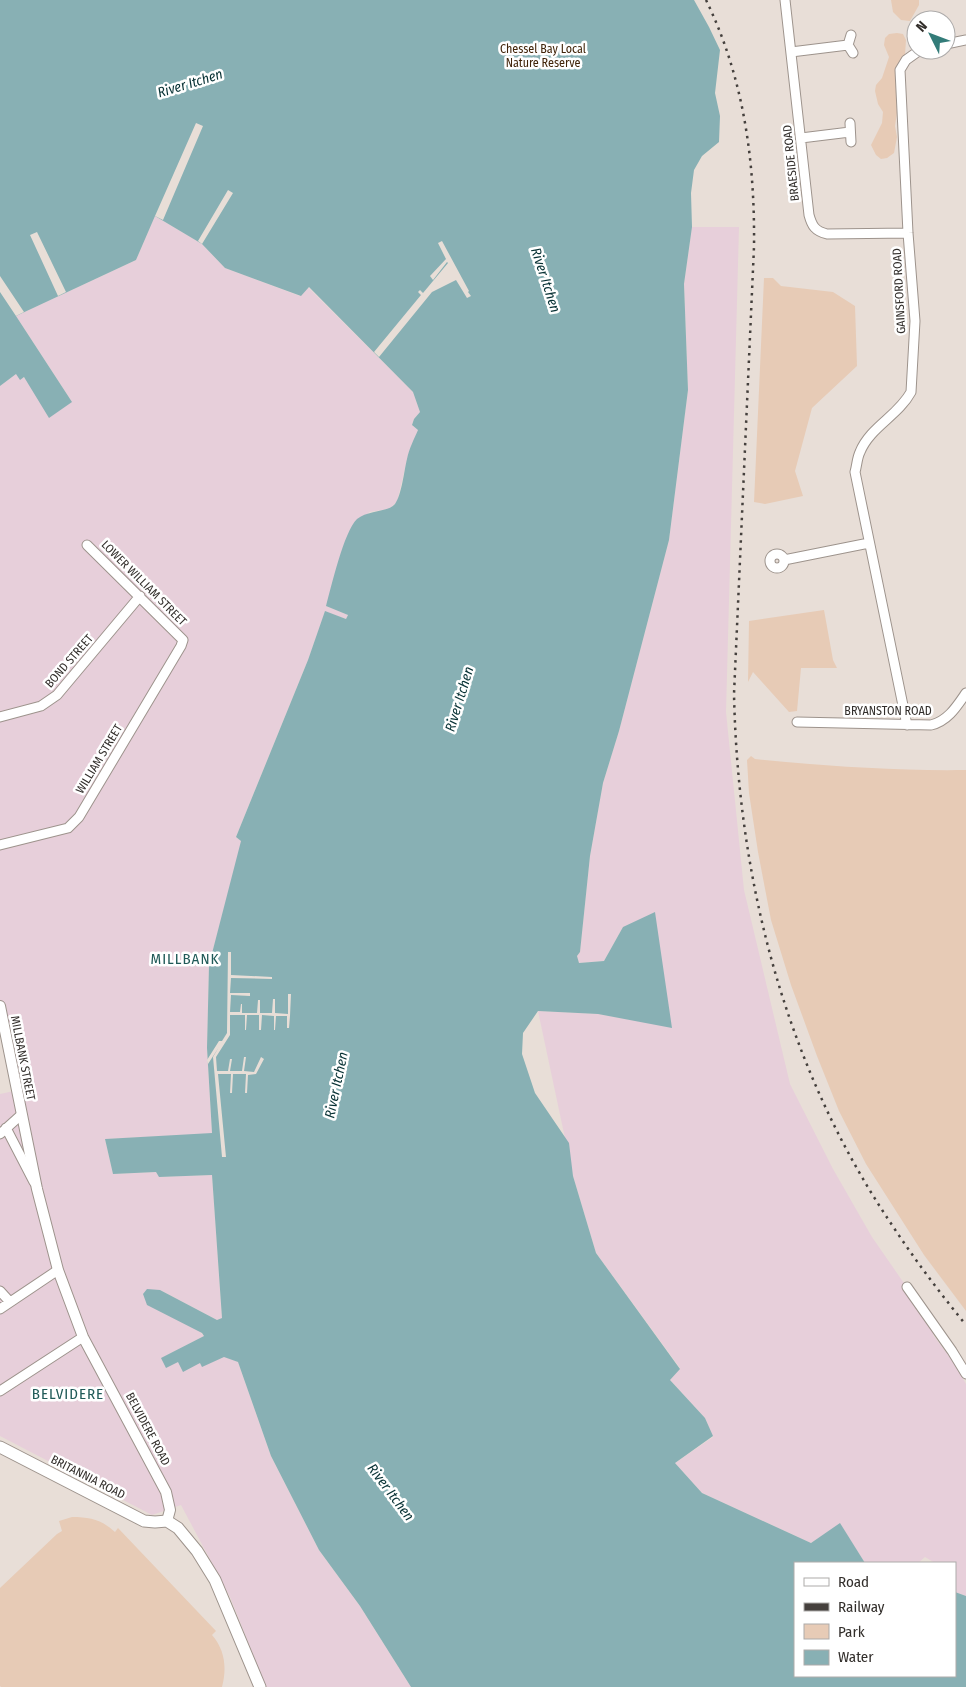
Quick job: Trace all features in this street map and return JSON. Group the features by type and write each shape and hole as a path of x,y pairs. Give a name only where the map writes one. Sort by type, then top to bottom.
{"main road":[{"name":"BRITANNIA ROAD","path":"0,1447 144,1521 168,1521"},
{"path":"168,1521 178,1528 189,1540 215,1580 260,1687"}],"street":[{"name":"BRAESIDE ROAD","path":"785,0 811,224 818,231 826,234 908,233"},
{"path":"791,52 850,49 851,34"},
{"name":"GAINSFORD ROAD","path":"906,60 900,70 908,233 915,321 911,392 907,400 866,440 859,454 855,472 907,725"},
{"path":"801,138 850,127 851,142"},
{"path":"784,560 869,543"},
{"name":"LOWER WILLIAM STREET","path":"87,545 183,640"},
{"name":"BOND STREET","path":"0,717 41,706 57,695 140,596"},
{"name":"WILLIAM STREET","path":"0,845 68,828 80,817 183,640"},
{"name":"BRYANSTON ROAD","path":"797,722 937,724 947,717 966,693"},
{"name":"MILLBANK STREET","path":"0,1006 22,1115"},
{"path":"3,1131 22,1115"},
{"name":"BELVIDERE ROAD","path":"22,1115 37,1189 58,1270 83,1337 166,1492 170,1510 168,1521"},
{"name":"BELVIDERE ROAD","path":"3,1131 37,1189"},
{"path":"0,1309 58,1270"},
{"path":"907,1288 961,1363 966,1374"},
{"path":"0,1291 10,1302"},
{"path":"0,1390 83,1337"}],"shaded area":[{"path":"155,216 202,244 225,268 300,296 308,287 413,392 420,412 412,425 418,430 408,456 397,502 389,509 369,512 326,606 348,615 346,619 325,612 308,660 236,837 242,841 209,965 207,1048 212,1134 105,1139 113,1174 156,1172 159,1177 212,1175 222,1318 217,1320 160,1290 204,1336 162,1358 178,1362 201,1363 203,1366 224,1356 238,1362 271,1456 319,1550 360,1606 411,1687 266,1687 230,1597 181,1505 152,1515 0,1436 0,1094 14,1091 0,1026 0,386 16,374 72,402 16,316 136,260"},
{"path":"692,227 739,227 726,712 744,890 790,1084 833,1169 872,1237 935,1328 933,1335 952,1360 966,1384 966,1596 956,1592 956,1562 933,1562 925,1557 919,1562 864,1562 840,1524 811,1543 702,1493 675,1463 713,1437 705,1418 670,1380 680,1368 596,1253 573,1176 538,1011 598,1014 672,1027 623,927 604,961 579,963 577,956 580,952 590,856 603,783 619,731 669,540 688,390 684,284"}],"green space":[{"path":"891,0 919,0 916,10 906,10 906,21 901,20 893,12"},
{"path":"889,34 903,34 906,40 905,55 896,72 897,113 895,126 897,137 894,153 887,158 881,159 876,155 871,145 882,123 883,112 878,104 875,91 876,85 882,78 889,57 884,45 885,38"},
{"path":"764,278 773,278 781,286 833,292 855,306 857,366 812,408 795,471 803,496 765,504 754,502"},
{"path":"824,610 833,660 837,668 801,668 797,711 789,712 753,672 748,682 749,621"},
{"path":"751,756 755,759 834,766 913,770 966,770 966,1311 924,1255 866,1164 839,1111 817,1056 791,985 771,920 749,793 747,760"},
{"path":"72,1517 95,1520 115,1532 118,1528 216,1631 212,1635 220,1647 224,1660 222,1687 0,1686 0,1588 62,1531 59,1521"}],"water":[{"name":"River Itchen","path":"0,0 694,0 720,50 715,93 720,116 719,142 702,156 694,170 691,193 692,227 684,284 688,390 669,540 619,731 603,783 590,856 580,952 577,956 579,963 604,961 623,927 655,912 672,1028 598,1014 538,1011 523,1033 522,1054 535,1093 569,1143 573,1176 596,1253 680,1369 670,1380 705,1418 713,1436 675,1463 702,1493 811,1543 840,1523 864,1562 794,1562 794,1677 956,1677 956,1592 966,1596 966,1687 411,1687 360,1606 319,1550 271,1456 238,1362 224,1357 202,1367 200,1363 183,1372 178,1362 166,1368 161,1358 204,1336 202,1333 147,1305 143,1294 147,1289 160,1290 217,1320 222,1318 212,1175 159,1177 156,1172 113,1174 105,1139 212,1133 207,1048 209,965 241,841 236,837 308,660 325,611 346,619 348,615 326,606 338,560 347,535 357,519 392,507 395,504 401,489 409,452 418,430 412,425 420,412 413,392 309,287 301,296 225,268 202,244 155,216 136,260 16,316 72,402 49,418 24,377 20,380 16,374 0,386"}],"pier":[{"path":"196,123 203,126 163,220 155,216"},
{"path":"228,190 233,193 202,244 198,241"},
{"path":"37,232 66,292 58,296 30,235"},
{"path":"442,241 471,296 467,298 456,280 432,292 379,357 374,352 421,295 418,292 420,290 423,293 448,263 433,280 430,276 446,259 438,243"},
{"path":"0,276 24,312 16,316 0,292"},
{"path":"228,952 231,952 231,975 272,977 272,979 231,978 230,993 250,993 250,996 231,995 230,1012 240,1012 242,1004 242,1013 257,1013 258,1000 260,1000 260,1013 272,1013 273,999 275,999 275,1013 288,1014 288,994 291,994 289,1028 287,1028 287,1016 276,1016 274,1030 274,1016 262,1015 261,1030 259,1030 259,1015 247,1015 245,1030 245,1015 230,1015 230,1035 216,1057 217,1071 228,1071 230,1059 232,1059 230,1071 242,1071 244,1057 246,1057 244,1071 254,1072 261,1057 264,1059 256,1074 248,1075 247,1093 245,1093 246,1074 233,1074 232,1093 230,1093 231,1074 218,1074 226,1157 222,1157 213,1057 219,1047 208,1064 207,1060 219,1041 222,1041 227,1033"}],"railway":[{"path":"706,0 730,60 745,121 754,215 734,694 745,834 758,903 775,971 796,1038 823,1102 855,1165 892,1225 966,1325"}],"district":[{"name":"MILLBANK","path":"185,959"},
{"name":"BELVIDERE","path":"68,1394"}],"park label":[{"name":"Chessel Bay Local Nature Reserve","path":"543,56"}]}
